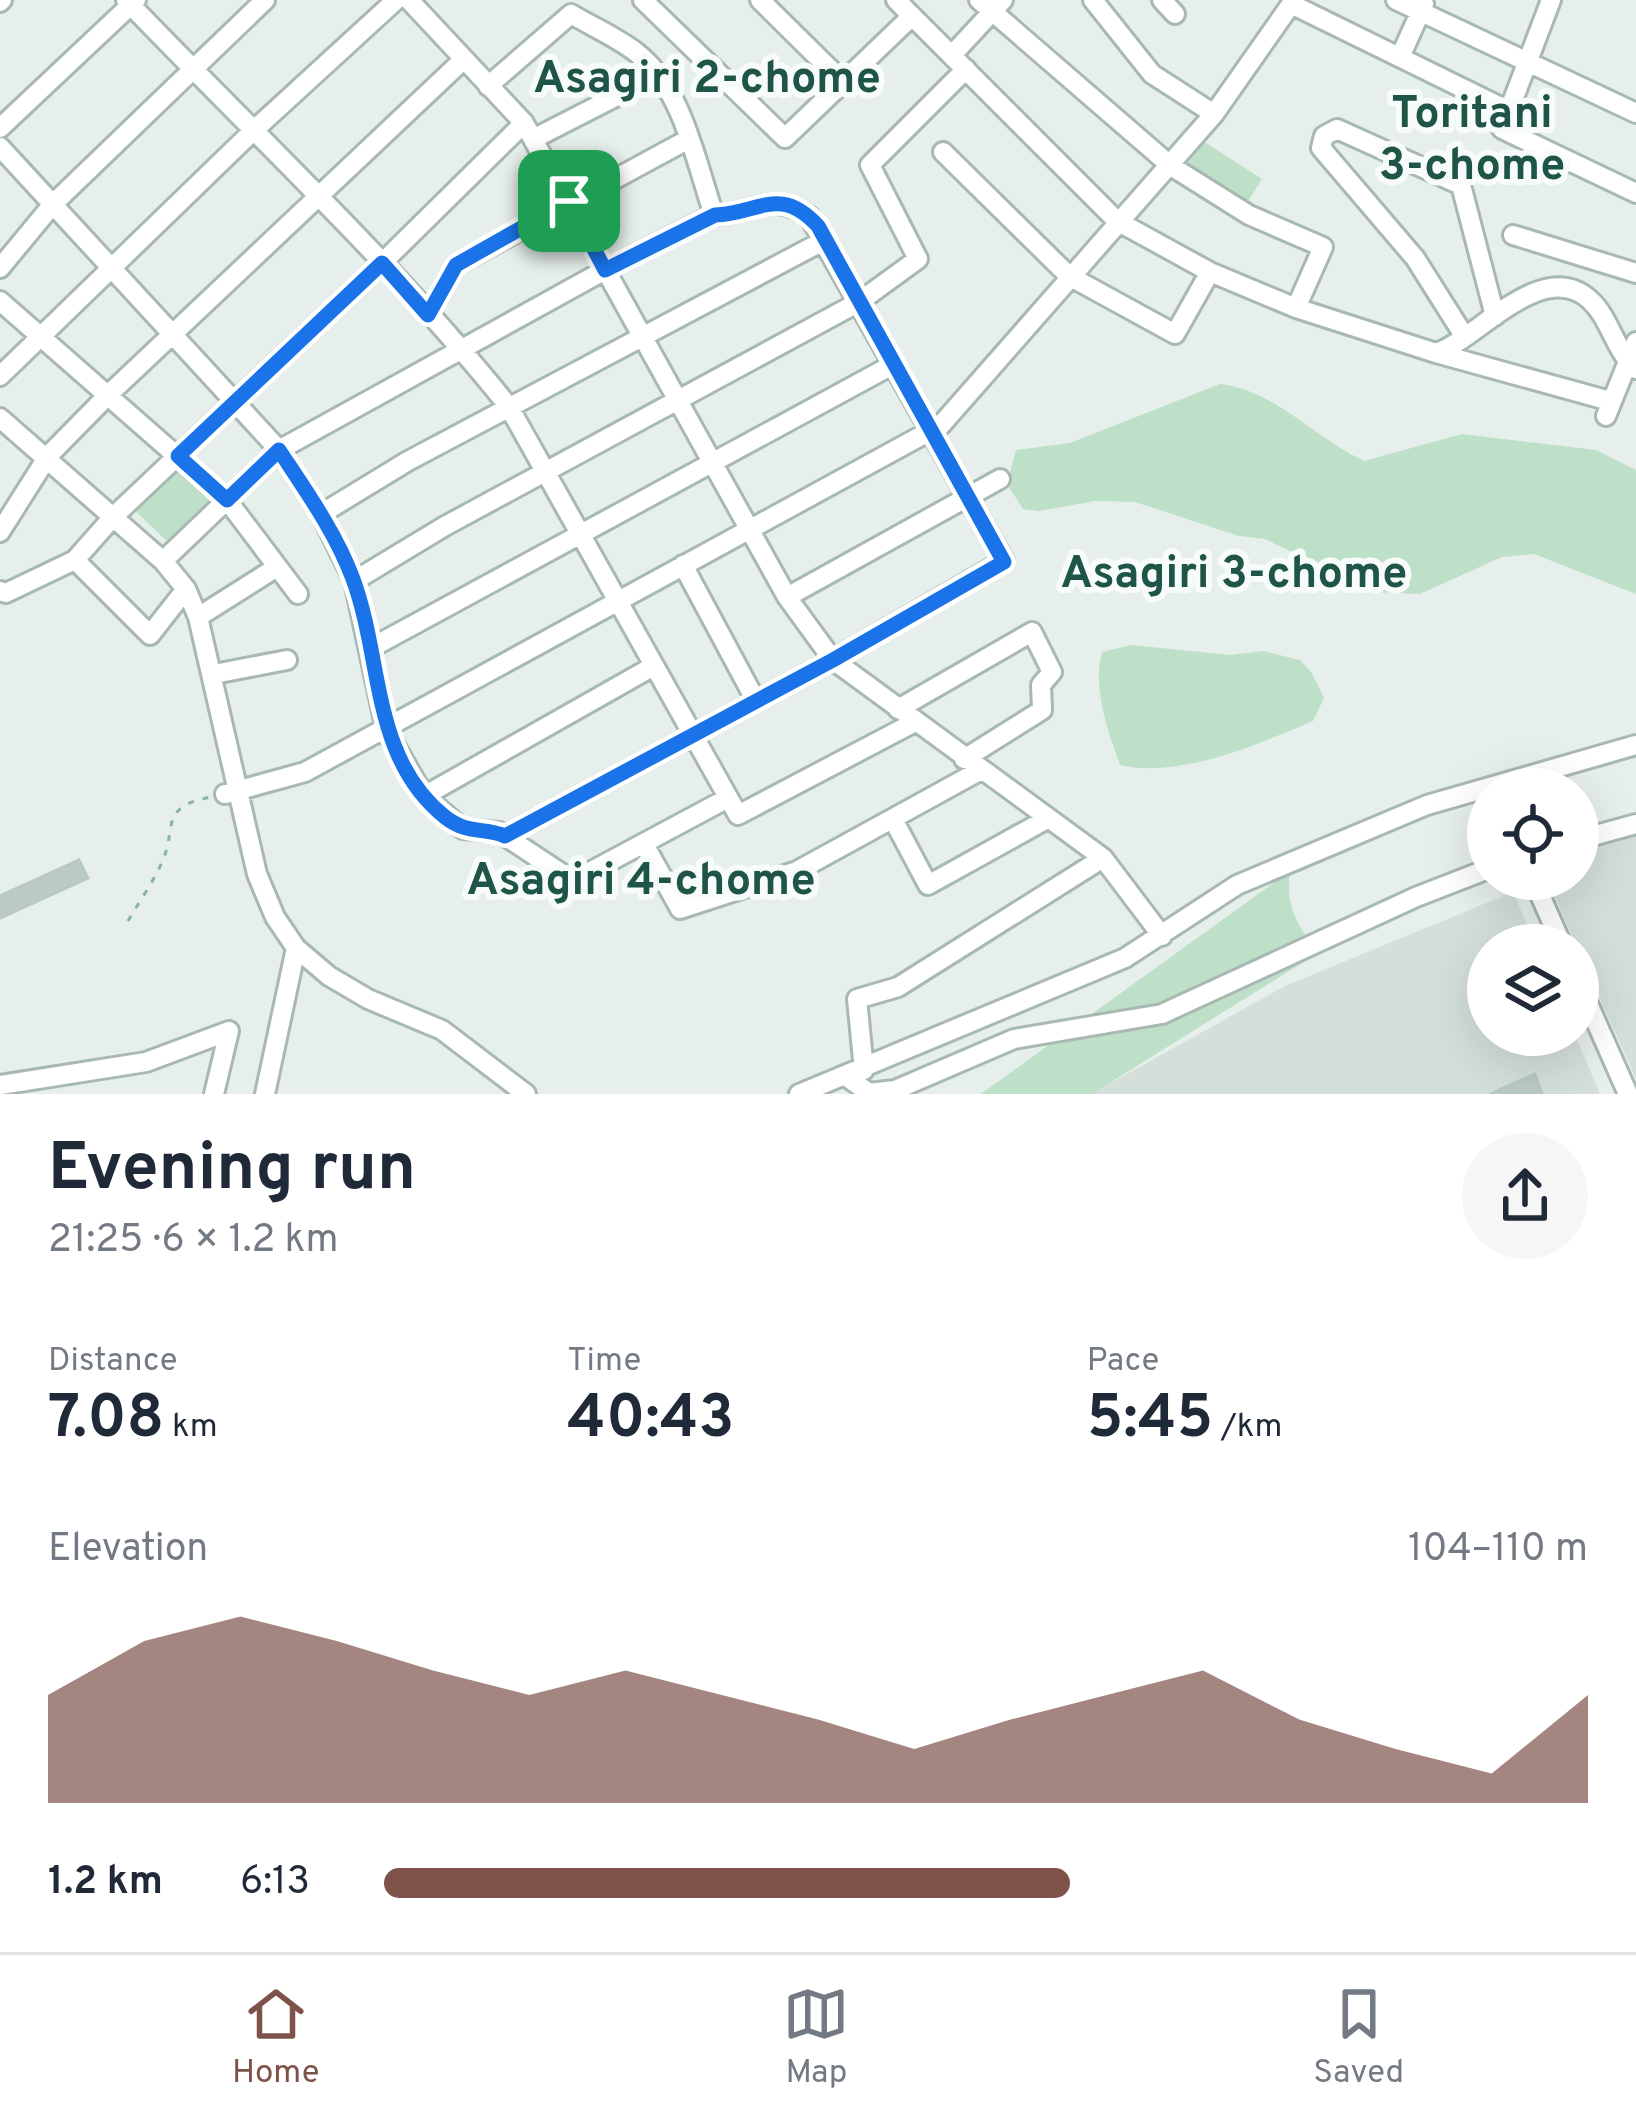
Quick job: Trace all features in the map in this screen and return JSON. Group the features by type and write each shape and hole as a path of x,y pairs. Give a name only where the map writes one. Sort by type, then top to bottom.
{"street":[{"path":"0,268 53,205 265,0"},
{"path":"0,376 253,131 397,0"},
{"path":"409,0 528,131 787,597 833,660 1103,858 1162,936"},
{"path":"760,0 844,83"},
{"path":"896,0 1118,221 1210,272 1296,308 1608,409 1632,366 1636,343"},
{"path":"1093,0 1152,74 1214,114"},
{"path":"1396,0 1424,6 1636,113"},
{"path":"1552,0 1502,129 1636,193"},
{"path":"646,1 785,138 912,16"},
{"path":"0,128 131,2 382,263 509,407 738,815 915,722"},
{"path":"232,792 305,772 386,730 941,424 1171,166 1214,114 1292,2 1510,111"},
{"path":"354,580 859,302 918,259 870,165 959,62 991,4 1171,166 1250,214 1323,247 1296,308"},
{"path":"1400,57 1424,6"},
{"path":"488,86 571,14 637,53 658,75 715,215"},
{"path":"0,532 48,457 108,395 463,60"},
{"path":"0,590 6,593 75,560 113,517 236,400 528,131 658,75"},
{"path":"1463,334 1415,258 1322,148 1324,136 1337,129 1461,185 1495,316"},
{"path":"428,315 456,265 687,140"},
{"path":"0,147 236,400 279,450 321,514 354,580 386,730 424,796 463,829 505,836 573,881 728,798"},
{"path":"943,152 1069,276 1175,334 1210,272"},
{"path":"163,561 279,450 605,270 715,215 762,203 789,203 809,216 1004,562 505,836"},
{"path":"1514,235 1636,273"},
{"path":"321,514 408,460 825,240"},
{"path":"1436,353 1454,347 1463,334 1532,292 1556,286 1589,298 1632,366"},
{"path":"0,301 227,500 298,594"},
{"path":"369,649 894,364"},
{"path":"0,418 163,561 186,589 214,674 232,792 257,874 275,917 296,948 329,976 368,999 442,1030 526,1094"},
{"path":"787,597 1000,479"},
{"path":"75,560 150,635 186,589"},
{"path":"683,565 756,701"},
{"path":"198,617 278,567"},
{"path":"644,844 680,909 797,872 894,821 973,765 1042,710 1041,685 1052,672 1032,632 898,709"},
{"path":"214,674 287,660"},
{"path":"424,796 652,667"},
{"path":"799,1094 1126,958 1238,886 1426,805 1636,745"},
{"path":"894,821 928,884 1047,819"},
{"path":"1599,834 1636,824"},
{"path":"1103,858 898,987 857,999 855,1073 869,1094 895,1090 1014,1039 1162,1014 1467,877"},
{"path":"265,1094 296,948"},
{"path":"1599,1028 1628,1094"},
{"path":"0,1085 146,1062 229,1031 214,1094"}],"path":[{"path":"128,921 165,857 167,826 178,811 195,800 232,792"}],"shaded area":[{"path":"1636,834 1636,1079 1599,996 1599,924 1567,924 1556,900 1599,900 1599,844"},
{"path":"1494,900 1516,900 1527,924 1467,924 1467,1056 1584,1056 1600,1094 1091,1094 1285,986"}],"green space":[{"path":"1203,141 1262,179 1245,206 1181,164"},
{"path":"1220,384 1277,405 1364,461 1462,434 1596,450 1636,470 1636,594 1534,554 1502,557 1420,594 1375,592 1265,539 1239,536 1135,502 1023,509 1007,484 1016,450 1070,443"},
{"path":"178,462 220,500 171,545 131,507"},
{"path":"1131,645 1231,655 1263,651 1300,660 1324,698 1313,721 1243,749 1168,767 1120,765 1103,709 1099,666 1102,652"},
{"path":"1290,871 1289,895 1295,915 1318,953 1092,1094 981,1094"}],"building":[{"path":"79,860 88,878 0,918 0,896"},
{"path":"1535,1074 1542,1094 1490,1094"}],"district":[{"name":"Asagiri 2-chome","path":"707,76"},
{"name":"Toritani 3-chome","path":"1472,137"},
{"name":"Asagiri 3-chome","path":"1234,571"},
{"name":"Asagiri 4-chome","path":"641,878"}],"route":[{"path":"569,201 605,270 715,215 762,203 789,203 809,216 1004,562 505,836 483,834 463,829 424,796 386,730 354,580 321,514 279,450 227,500 178,456 382,263 428,315 456,265 569,201"}]}
